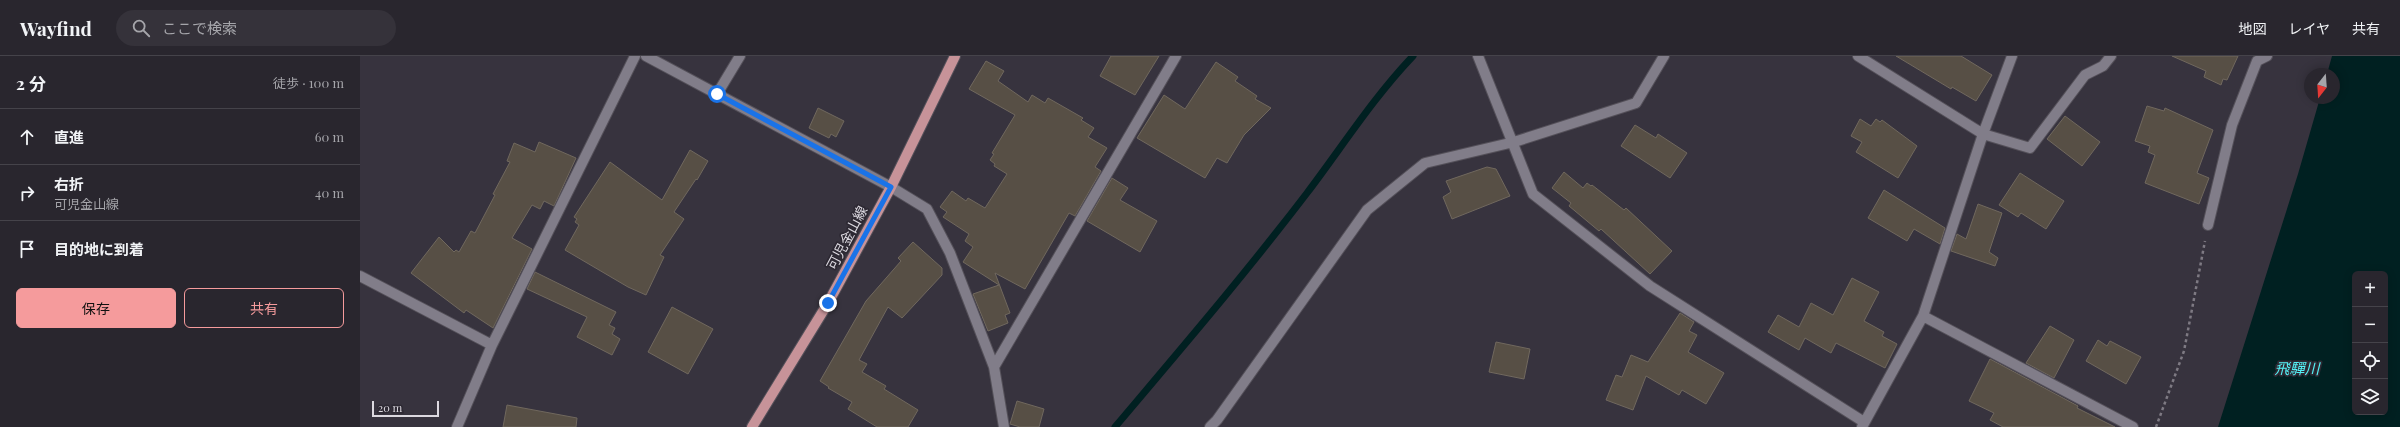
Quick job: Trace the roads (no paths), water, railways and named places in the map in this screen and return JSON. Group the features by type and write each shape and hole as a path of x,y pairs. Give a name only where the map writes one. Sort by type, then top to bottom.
{"main road":[{"name":"可児金山線","path":"752,427 828,303 891,187 955,56"}],"street":[{"path":"457,427 492,345 635,56"},
{"path":"646,56 891,187 927,209 950,253 994,367 1004,427"},
{"path":"717,94 740,56"},
{"path":"994,367 1176,56"},
{"path":"1478,56 1514,142 1533,194 1650,286 1863,424 1923,316 1983,134 2012,56"},
{"path":"1210,427 1217,420 1367,210 1425,163 1514,142 1636,103 1664,56"},
{"path":"1858,56 1983,134 2030,148 2085,75 2103,66 2112,56"},
{"path":"2208,225 2232,125 2257,61 2268,56"},
{"path":"360,276 492,345"},
{"path":"1923,316 2133,427"}],"water":[{"name":"飛驒川","path":"2332,56 2400,56 2400,427 2218,427 2298,174 2318,104 2340,104 2340,68 2329,68"}],"waterway":[{"path":"1115,427 1260,252 1307,193 1384,89 1413,56"}]}
